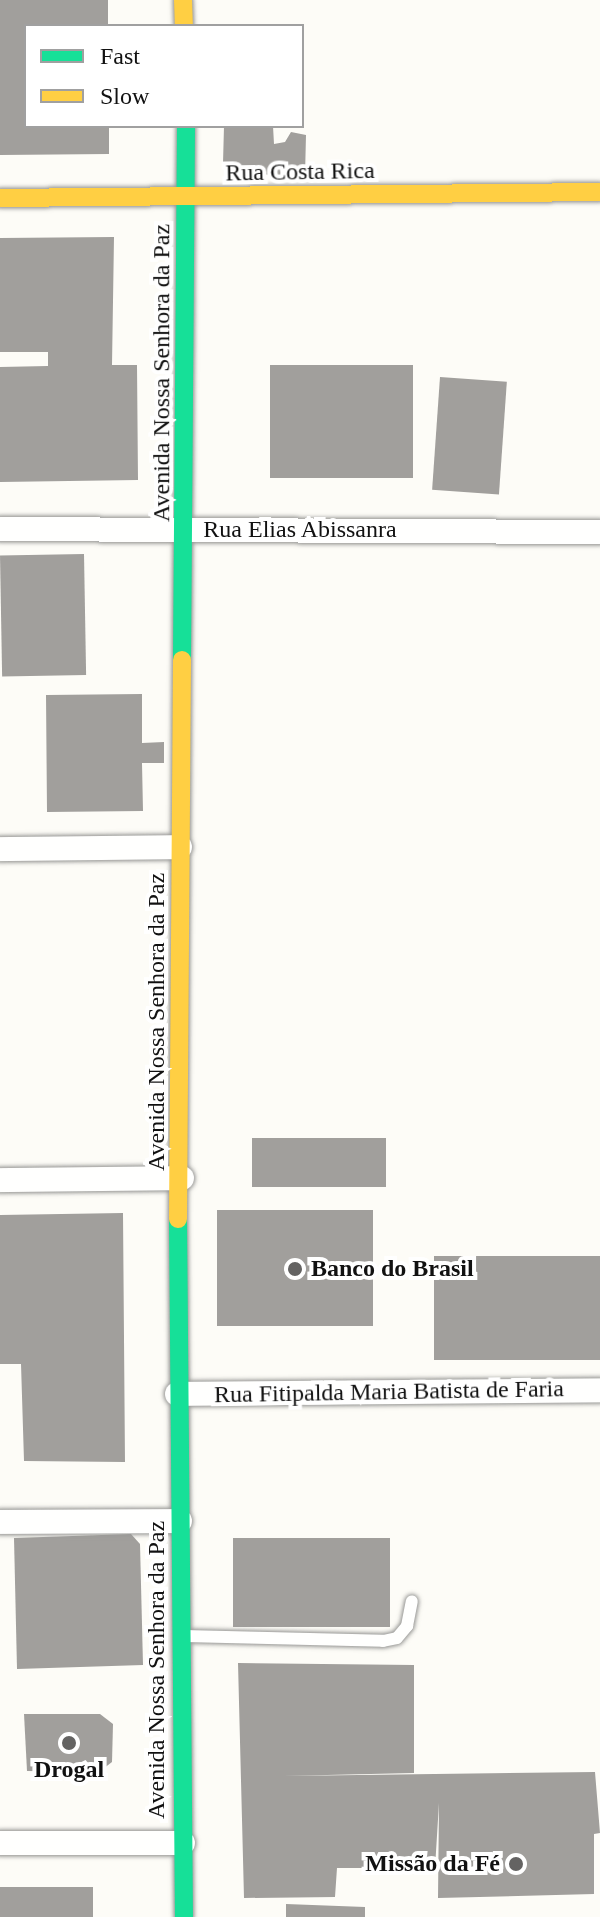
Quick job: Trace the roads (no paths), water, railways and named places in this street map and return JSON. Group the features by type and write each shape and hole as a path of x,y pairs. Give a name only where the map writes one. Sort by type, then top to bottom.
{"main road":[{"path":"183,0 184,24"},
{"name":"Avenida Nossa Senhora da Paz","path":"184,1917 177,1394 182,1178 180,847 186,128"},
{"name":"Rua Costa Rica","path":"0,198 600,192"}],"street":[{"name":"Rua Elias Abissanra","path":"0,529 600,532"},
{"path":"0,849 180,847"},
{"path":"0,1180 182,1178"},
{"name":"Rua Fitipalda Maria Batista de Faria","path":"177,1394 600,1390"},
{"path":"0,1522 180,1521"},
{"path":"0,1843 183,1843"}],"lane":[{"path":"181,1635 383,1641 397,1638 407,1626 412,1601"}],"place":[{"name":"Banco do Brasil","path":"295,1269"},
{"name":"Drogal","path":"69,1743"},
{"name":"Missão da Fé","path":"516,1864"}]}
